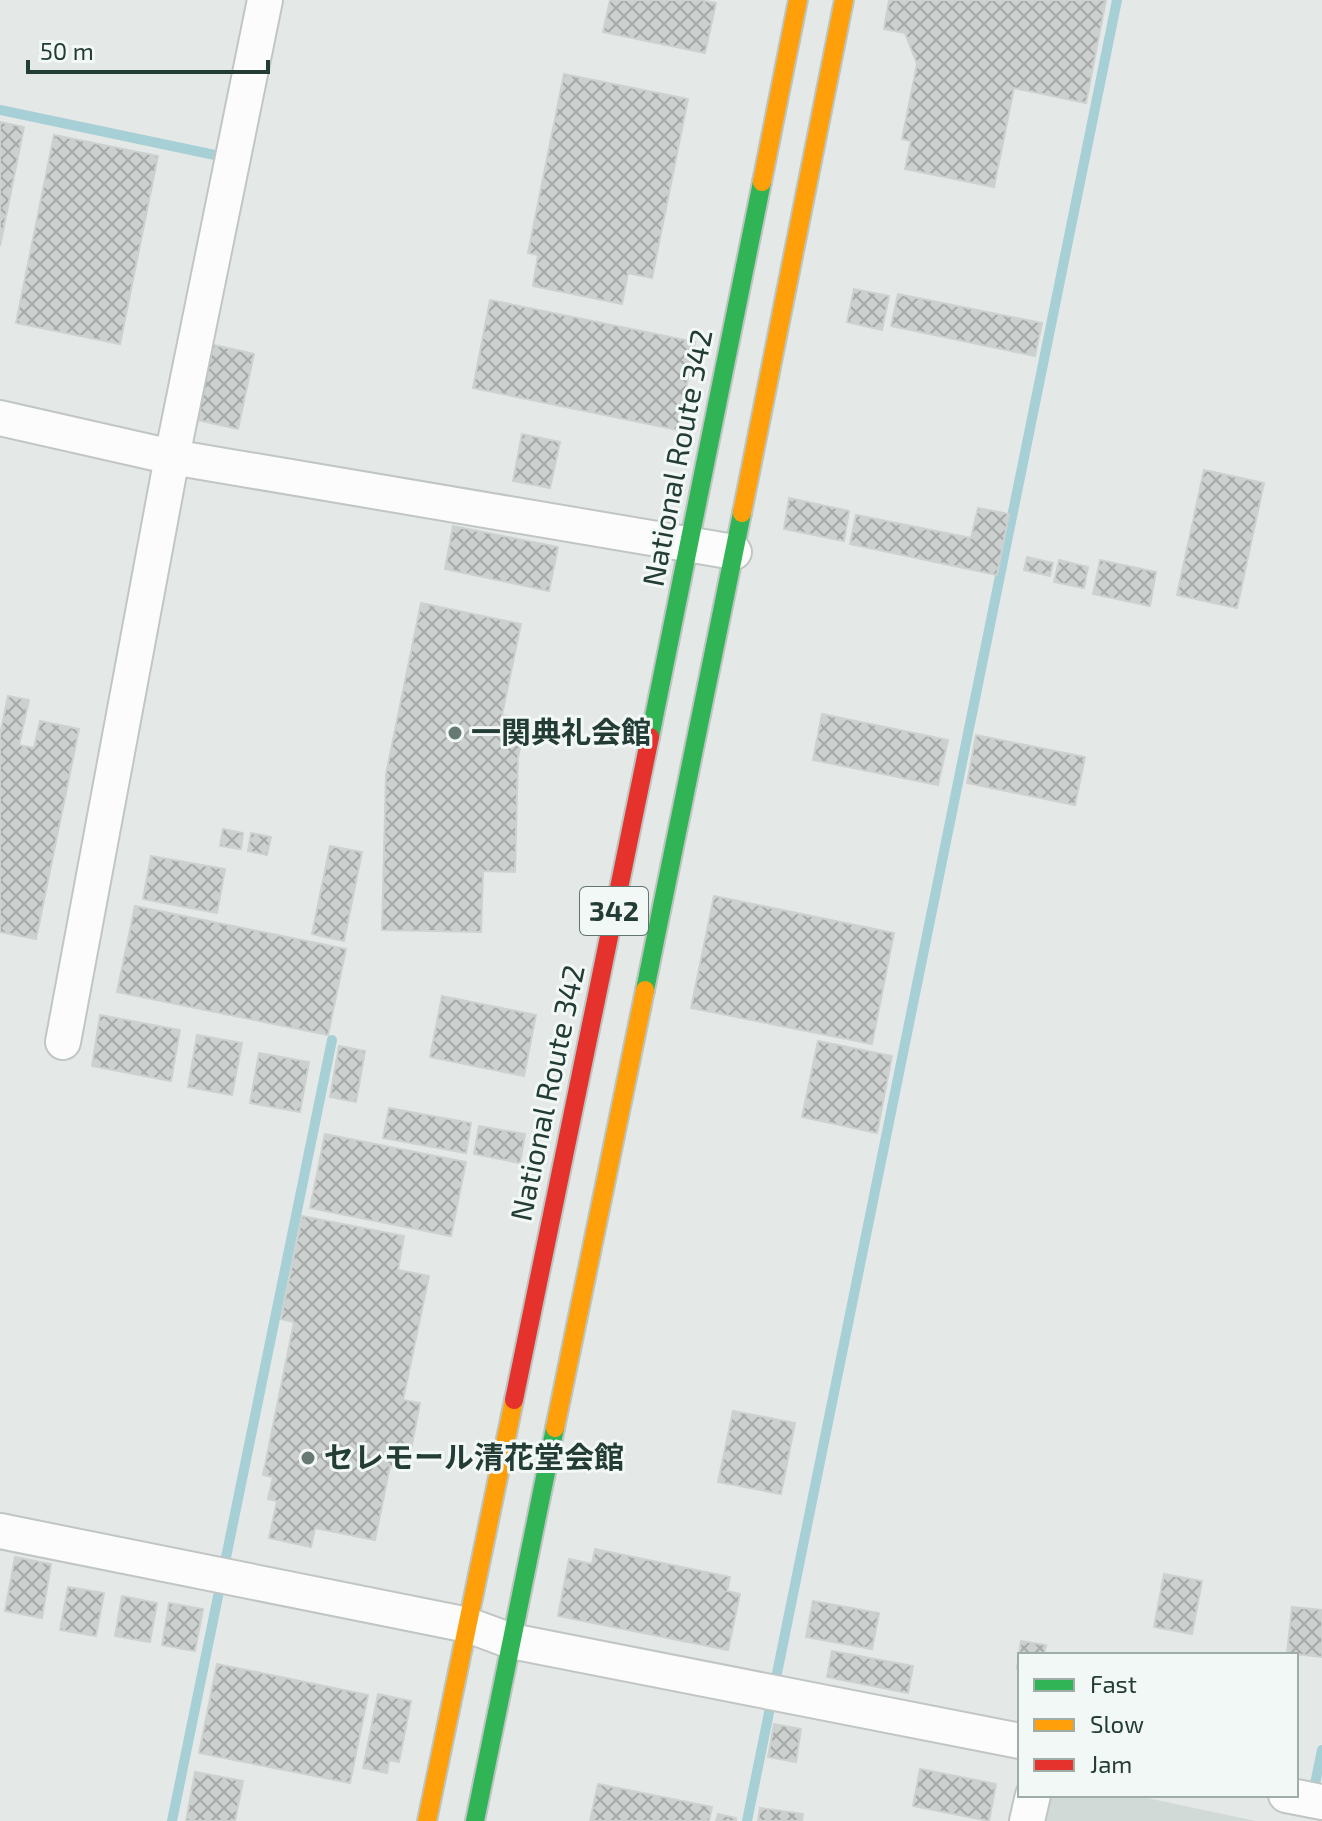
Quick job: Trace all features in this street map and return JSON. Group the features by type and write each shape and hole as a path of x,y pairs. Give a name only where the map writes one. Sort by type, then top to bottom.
{"highway":[{"name":"National Route 342","path":"427,1821 798,0"},
{"name":"342","path":"475,1821 844,0"}],"street":[{"path":"63,1042 172,457 265,0"},
{"path":"0,418 172,457 734,552"},
{"path":"0,1531 468,1625 511,1641 1018,1741"},
{"path":"1027,1821 1033,1797"},
{"path":"1296,1797 1322,1802"}],"shaded area":[{"path":"1050,1797 1142,1797 1256,1821 1045,1821"}],"building":[{"path":"610,0 700,0 716,3 705,53 603,32"},
{"path":"889,0 1106,0 1086,103 1014,88 994,187 905,169 911,141 902,139 917,64 905,33 884,29"},
{"path":"564,74 688,99 652,278 628,273 622,304 533,286 538,255 528,253"},
{"path":"0,122 24,127 0,246"},
{"path":"54,135 158,156 120,344 16,323"},
{"path":"854,289 889,296 882,330 847,322"},
{"path":"898,294 1042,323 1035,356 891,326"},
{"path":"490,300 695,342 678,430 473,388"},
{"path":"210,344 254,354 238,429 193,419"},
{"path":"522,434 560,442 550,488 513,481"},
{"path":"1204,470 1264,483 1237,608 1177,595"},
{"path":"789,498 849,511 844,541 784,529"},
{"path":"978,508 1009,514 997,575 850,544 856,515 971,538"},
{"path":"453,526 558,547 549,591 445,569"},
{"path":"1027,557 1053,563 1050,576 1024,570"},
{"path":"1059,560 1088,567 1084,588 1054,582"},
{"path":"1100,560 1156,572 1150,606 1093,594"},
{"path":"421,603 521,624 502,715 526,720 518,757 515,872 483,871 481,932 382,930 386,774"},
{"path":"8,696 29,700 19,745 34,748 40,721 79,729 36,939 0,932 0,735"},
{"path":"822,714 948,740 938,785 813,760"},
{"path":"976,735 1085,757 1075,805 967,783"},
{"path":"223,829 243,833 241,849 220,846"},
{"path":"251,833 271,837 267,855 248,851"},
{"path":"330,846 362,852 344,941 312,934"},
{"path":"151,856 225,869 217,913 143,899"},
{"path":"714,896 894,933 872,1044 691,1008"},
{"path":"135,906 346,949 328,1035 117,992"},
{"path":"442,996 536,1015 524,1076 430,1057"},
{"path":"100,1015 180,1030 171,1081 92,1066"},
{"path":"197,1035 242,1043 232,1095 188,1087"},
{"path":"818,1041 892,1056 877,1133 802,1117"},
{"path":"339,1046 365,1051 356,1102 330,1097"},
{"path":"259,1053 309,1062 300,1112 250,1103"},
{"path":"389,1108 471,1123 466,1153 383,1138"},
{"path":"479,1126 525,1134 520,1163 474,1154"},
{"path":"325,1134 466,1162 451,1236 310,1208"},
{"path":"302,1216 404,1236 398,1270 429,1276 403,1400 420,1403 407,1470 390,1466 375,1540 315,1528 311,1547 269,1538 277,1501 268,1499 273,1477 263,1475 294,1322 281,1319"},
{"path":"733,1411 795,1423 781,1494 718,1482"},
{"path":"595,1549 730,1577 727,1591 740,1594 728,1650 558,1616 569,1559 592,1564"},
{"path":"15,1557 51,1564 42,1618 5,1611"},
{"path":"1164,1574 1202,1581 1192,1634 1154,1627"},
{"path":"68,1587 104,1593 96,1636 60,1630"},
{"path":"122,1596 157,1603 150,1642 115,1636"},
{"path":"813,1601 879,1613 872,1649 806,1637"},
{"path":"169,1603 203,1609 195,1651 162,1645"},
{"path":"1292,1607 1322,1610 1322,1657 1287,1653"},
{"path":"1021,1641 1046,1645 1044,1653 1019,1653"},
{"path":"832,1651 913,1666 908,1693 827,1677"},
{"path":"217,1664 368,1695 350,1783 199,1753"},
{"path":"378,1694 411,1701 399,1762 389,1760 387,1773 363,1768"},
{"path":"774,1724 801,1729 796,1762 768,1757"},
{"path":"920,1769 996,1784 989,1821 913,1806"},
{"path":"195,1772 243,1781 235,1821 186,1821"},
{"path":"598,1784 712,1807 709,1821 590,1821"},
{"path":"760,1808 803,1814 802,1821 758,1821"},
{"path":"718,1814 736,1818 736,1821 716,1821"}],"waterway":[{"path":"747,1821 1117,0"},
{"path":"0,110 229,158"},
{"path":"172,1821 332,1040"},
{"path":"1315,1784 1322,1750"}],"traffic: fast":[{"path":"650,737 762,182"},
{"path":"645,990 742,513"},
{"path":"475,1821 555,1428"}],"traffic: slow":[{"path":"762,182 798,0"},
{"path":"742,513 844,0"},
{"path":"555,1428 645,990"},
{"path":"427,1821 514,1400"}],"traffic: jam":[{"path":"514,1400 650,737"}],"place":[{"name":"一関典礼会館","path":"455,733"},
{"name":"セレモール清花堂会館","path":"308,1458"}]}
